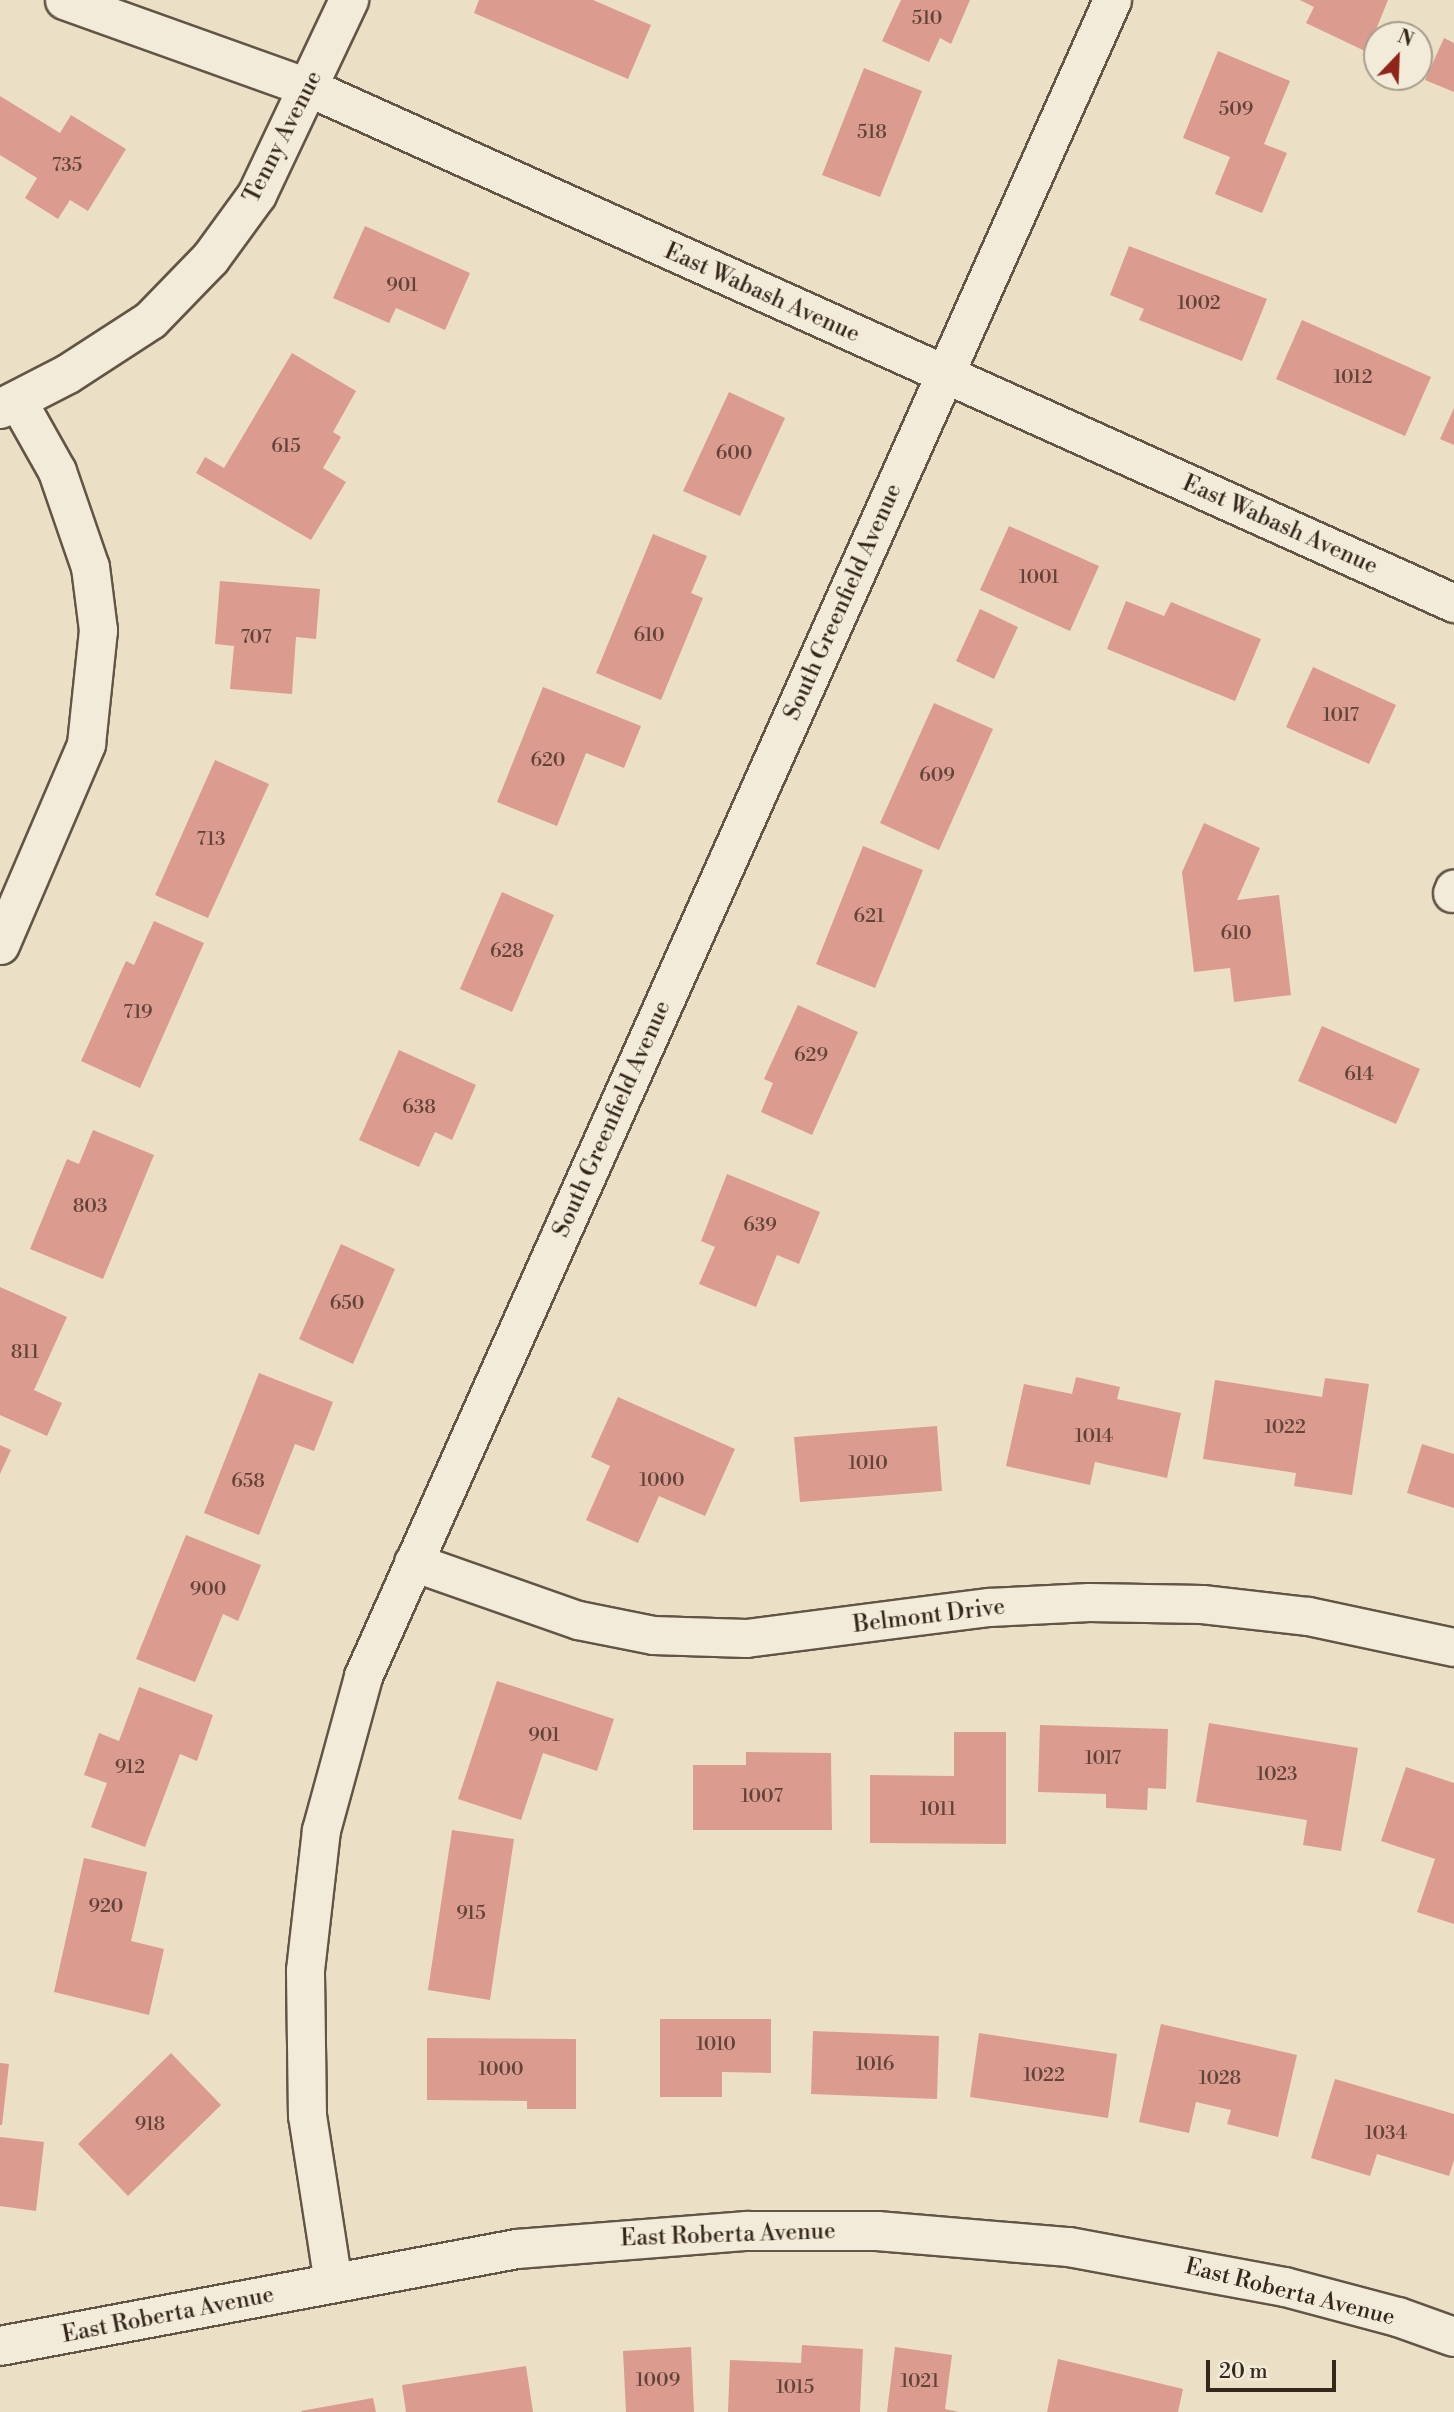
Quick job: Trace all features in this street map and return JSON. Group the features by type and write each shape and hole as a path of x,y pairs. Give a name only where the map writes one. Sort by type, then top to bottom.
{"street":[{"name":"East Wabash Avenue","path":"64,0 310,88 1454,603"},
{"name":"Tenny Avenue","path":"9,405 68,374 151,320 211,258 257,195 310,88 349,0"},
{"name":"South Greenfield Avenue","path":"333,2283 307,2116 305,1970 321,1830 343,1739 363,1676 1112,0"},
{"path":"0,945 86,744 98,630 90,567 57,471 9,405"},
{"name":"Belmont Drive","path":"413,1562 579,1620 653,1635 746,1638 989,1607 1089,1602 1202,1604 1308,1616 1454,1647"},
{"name":"East Roberta Avenue","path":"0,2346 517,2249 627,2238 747,2231 877,2231 978,2237 1178,2264 1386,2314 1454,2337"}],"building":[{"path":"479,0 593,0 651,25 628,79 474,13"},
{"path":"901,0 970,0 951,44 940,38 929,62 882,41"},
{"path":"1300,0 1388,0 1380,21 1363,21 1363,50 1306,23 1314,7"},
{"path":"1444,38 1454,43 1454,92 1433,83 1433,62"},
{"path":"1218,51 1290,81 1264,144 1287,153 1262,213 1215,194 1230,157 1183,138"},
{"path":"864,68 922,91 880,197 822,175"},
{"path":"0,96 60,133 71,115 126,149 88,211 70,200 58,219 25,198 37,178 0,155"},
{"path":"365,226 470,273 445,330 396,308 389,323 333,298"},
{"path":"1129,246 1267,299 1242,361 1139,320 1144,309 1110,295"},
{"path":"1302,320 1431,377 1405,436 1276,379"},
{"path":"292,353 356,391 333,432 341,437 323,468 346,482 311,540 196,473 205,457 224,468"},
{"path":"729,392 785,418 740,516 683,491"},
{"path":"1454,408 1454,445 1440,439"},
{"path":"1009,526 1099,566 1070,631 980,590"},
{"path":"653,534 707,556 691,593 703,598 661,700 596,673"},
{"path":"220,581 320,589 316,639 296,637 292,694 230,689 234,646 215,644"},
{"path":"1126,601 1164,616 1171,602 1261,639 1235,701 1107,649"},
{"path":"980,609 1018,627 994,679 956,661"},
{"path":"1313,667 1396,705 1369,764 1286,727"},
{"path":"543,687 641,726 624,768 586,753 557,826 497,802"},
{"path":"934,703 993,729 939,850 880,823"},
{"path":"215,760 269,784 208,918 155,895"},
{"path":"1204,823 1260,848 1237,900 1279,895 1291,995 1234,1002 1230,968 1194,972 1182,872"},
{"path":"863,846 923,870 875,988 816,964"},
{"path":"502,892 554,915 512,1012 460,989"},
{"path":"154,921 204,943 140,1088 81,1061 126,961 134,965"},
{"path":"798,1005 858,1032 812,1135 761,1112 773,1083 764,1079"},
{"path":"1322,1026 1420,1069 1396,1124 1298,1081"},
{"path":"399,1050 476,1085 452,1140 435,1132 419,1167 359,1140"},
{"path":"93,1130 154,1155 103,1279 30,1249 67,1159 79,1164"},
{"path":"727,1174 820,1212 799,1264 777,1255 756,1307 699,1284 715,1247 701,1241"},
{"path":"341,1244 395,1269 353,1364 299,1339"},
{"path":"0,1287 67,1317 34,1390 62,1403 47,1436 0,1415"},
{"path":"259,1373 333,1402 314,1451 295,1444 259,1535 204,1513"},
{"path":"1076,1377 1120,1387 1117,1399 1181,1413 1167,1478 1095,1462 1090,1485 1006,1466 1024,1384 1072,1394"},
{"path":"1325,1378 1369,1384 1352,1495 1294,1486 1296,1473 1203,1459 1215,1380 1322,1397"},
{"path":"618,1397 735,1449 705,1516 659,1496 638,1543 586,1520 610,1466 591,1457"},
{"path":"937,1426 942,1491 800,1502 794,1437"},
{"path":"1422,1444 1454,1454 1454,1508 1407,1493"},
{"path":"0,1445 11,1450 0,1474"},
{"path":"186,1535 261,1565 238,1621 223,1614 195,1682 136,1659"},
{"path":"497,1681 614,1719 597,1771 543,1753 521,1820 458,1799"},
{"path":"139,1687 213,1715 197,1761 180,1754 145,1847 91,1827 107,1783 84,1775 99,1733 119,1741"},
{"path":"1209,1723 1358,1748 1341,1851 1303,1845 1307,1820 1196,1802"},
{"path":"1040,1725 1168,1729 1166,1789 1148,1788 1147,1810 1106,1808 1106,1794 1038,1792"},
{"path":"954,1732 1006,1732 1006,1844 870,1843 870,1775 954,1776"},
{"path":"746,1752 831,1753 832,1830 693,1830 693,1765 746,1765"},
{"path":"1406,1767 1454,1783 1454,1924 1417,1912 1435,1859 1381,1841"},
{"path":"452,1830 514,1839 490,2000 428,1990"},
{"path":"84,1858 147,1872 131,1941 164,1949 149,2015 54,1992"},
{"path":"660,2019 771,2019 771,2073 722,2072 722,2097 660,2097"},
{"path":"1161,2024 1297,2055 1278,2137 1227,2124 1231,2110 1196,2102 1189,2133 1139,2122"},
{"path":"813,2031 939,2036 937,2099 811,2094"},
{"path":"979,2033 1117,2054 1108,2118 970,2097"},
{"path":"427,2038 576,2039 576,2109 527,2109 527,2101 427,2100"},
{"path":"171,2053 221,2105 128,2196 78,2144"},
{"path":"0,2063 9,2064 2,2125 0,2125"},
{"path":"1335,2079 1454,2114 1454,2160 1449,2176 1377,2154 1370,2176 1311,2158"},
{"path":"0,2137 44,2142 36,2211 0,2206"},
{"path":"802,2345 863,2349 860,2412 728,2412 730,2360 801,2363"},
{"path":"691,2347 694,2412 626,2412 623,2351"},
{"path":"895,2347 952,2355 945,2409 959,2412 887,2412"},
{"path":"1058,2359 1183,2389 1178,2412 1047,2412"},
{"path":"526,2366 533,2412 406,2412 402,2385"},
{"path":"373,2398 376,2412 301,2411"}]}
